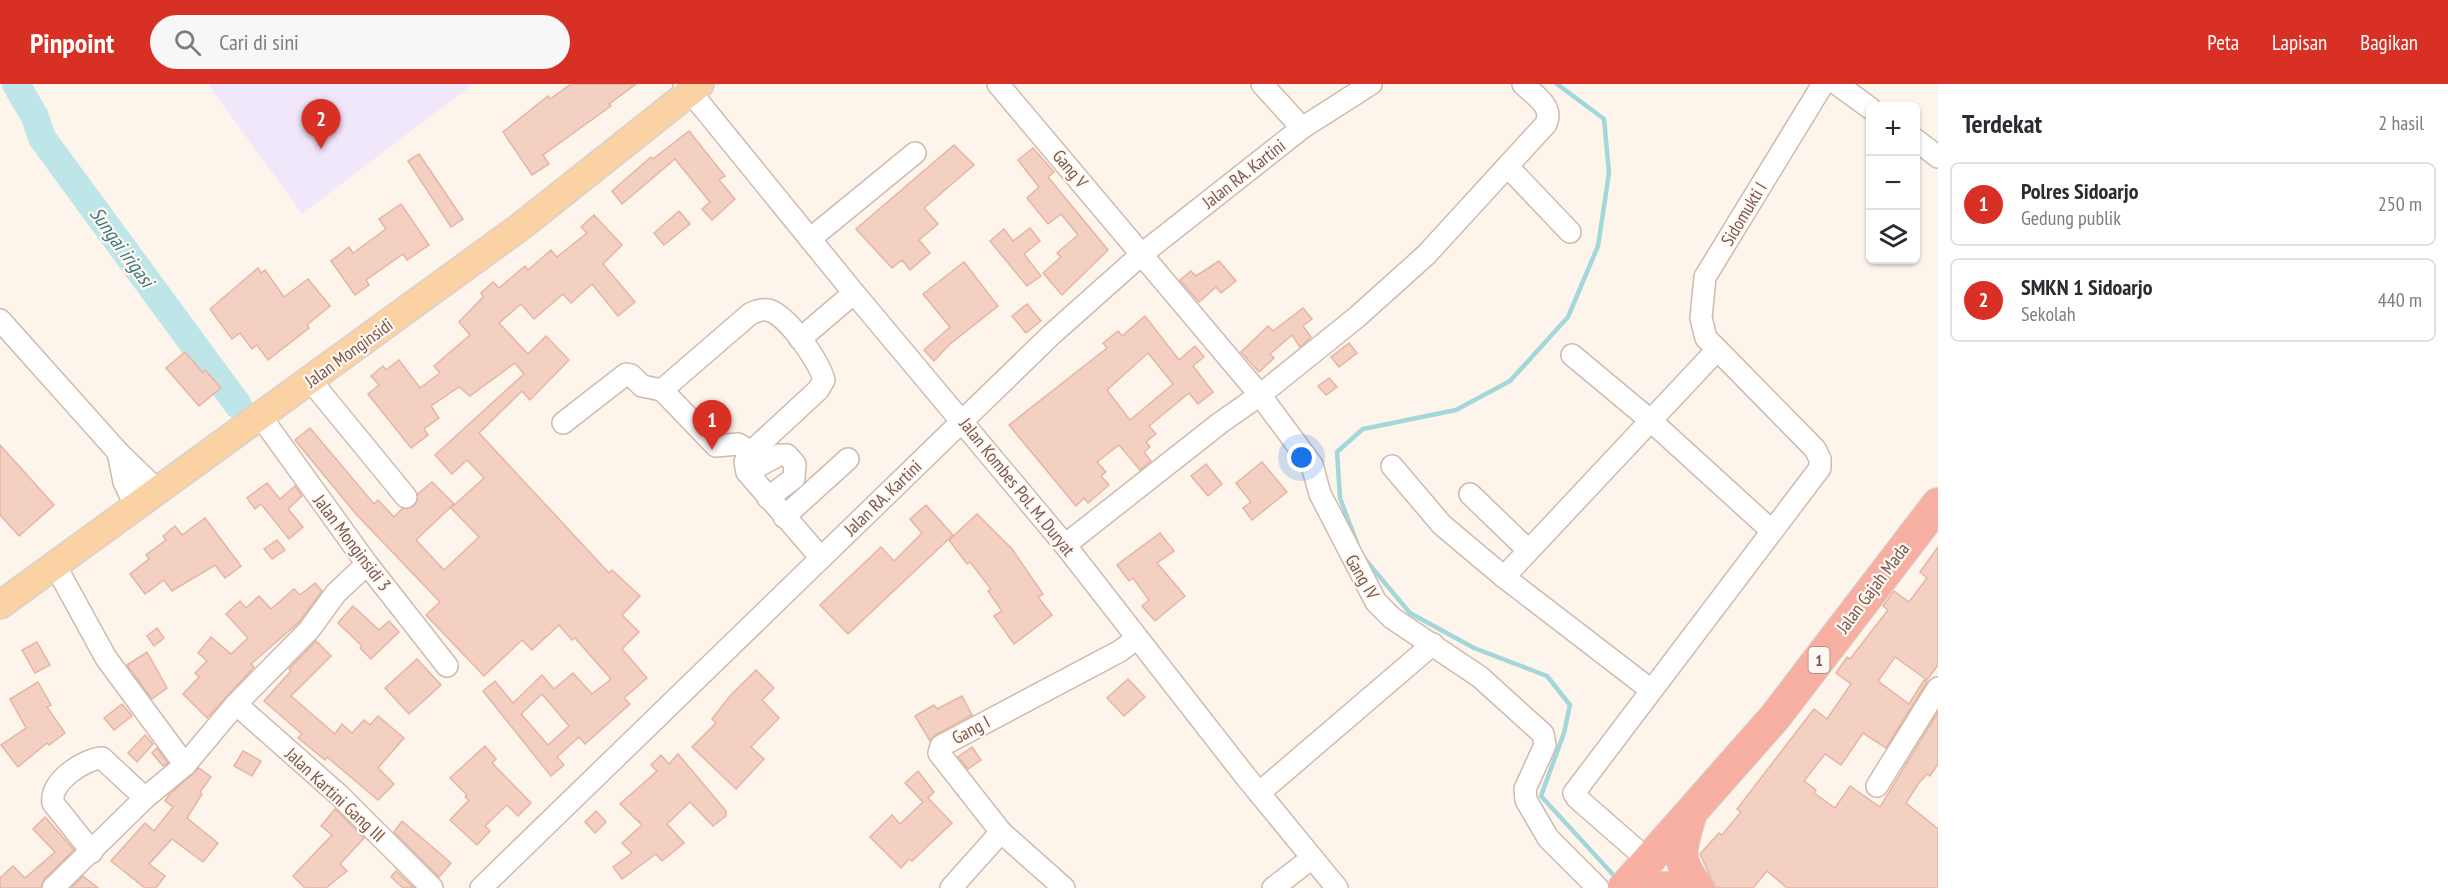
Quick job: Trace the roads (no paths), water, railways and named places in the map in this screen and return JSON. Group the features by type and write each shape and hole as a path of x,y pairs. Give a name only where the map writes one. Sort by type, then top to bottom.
{"highway":[{"name":"Jalan Gajah Mada","path":"1692,809 1775,717 1938,504"},
{"name":"1","path":"1643,877 1692,809"},
{"path":"1692,809 1680,860 1687,875 1698,888"},
{"path":"1643,877 1669,888"}],"main road":[{"name":"Jalan Monginsidi","path":"0,604 311,381 520,227 692,86"}],"street":[{"name":"Gang V","path":"998,84 1142,254"},
{"path":"1262,84 1302,128"},
{"name":"Jalan RA. Kartini","path":"491,885 821,558 1051,335 1142,254 1302,128 1371,84"},
{"path":"1065,544 1220,423 1260,395 1357,317 1426,255 1546,124 1549,113 1547,108 1523,84"},
{"path":"1837,85 1866,105"},
{"name":"Sidomukti I","path":"1773,531 1816,475 1820,459 1815,449 1716,351 1706,338 1701,318 1706,277 1837,85"},
{"name":"Jalan Kombes Pol. M. Duryat","path":"692,86 810,239 1065,544 1259,793 1337,888"},
{"path":"1920,143 1938,157"},
{"path":"810,239 915,153"},
{"path":"1508,167 1570,232"},
{"name":"Gang IV","path":"1142,254 1260,395 1312,465 1320,494 1370,594 1392,618 1480,677 1543,734 1545,745 1525,789 1526,800 1536,821 1548,838 1598,888"},
{"path":"800,339 854,293"},
{"path":"662,390 750,314 759,310 770,310 779,316 800,339 820,369 824,380 818,390 749,462"},
{"path":"0,320 118,452 158,491"},
{"path":"1504,577 1716,351"},
{"path":"1572,355 1650,420 1773,531 1574,793 1643,877"},
{"path":"563,423 626,374 631,375 642,386 662,390 716,446 738,444 768,498 821,558"},
{"path":"311,381 406,497"},
{"name":"Jalan Monginsidi 3","path":"261,417 367,564 447,666"},
{"path":"118,452 124,482 136,507"},
{"path":"749,462 787,455 795,464 794,478 768,498"},
{"path":"784,517 848,459"},
{"path":"1392,466 1442,525 1504,577 1651,690"},
{"path":"1470,494 1528,550"},
{"path":"53,888 145,798 185,765 236,704 309,630 336,593 367,564"},
{"path":"55,565 106,658 185,765"},
{"name":"Gang I","path":"1064,888 1001,832 939,753 941,746 1120,651 1137,638"},
{"path":"1259,793 1433,644"},
{"path":"1876,786 1938,688"},
{"name":"Jalan Kartini Gang III","path":"236,704 339,795 432,888"},
{"path":"92,852 53,803 53,793 62,781 81,765 102,758 145,798"},
{"path":"951,888 1001,832"},
{"path":"1273,888 1312,858"}],"waterway":[{"name":"Sungai irigasi","path":"16,84 35,117 42,138 238,405"},
{"path":"1357,543 1340,498 1337,452 1363,429 1456,410 1510,381 1568,317 1598,246 1609,173 1604,119 1557,84"},
{"path":"1364,558 1410,613 1474,648 1547,676 1570,705 1564,733 1541,796 1618,880"}],"place":[{"name":"SMKN 1 Sidoarjo","path":"321,149"},
{"name":"Polres Sidoarjo","path":"712,450"}]}
